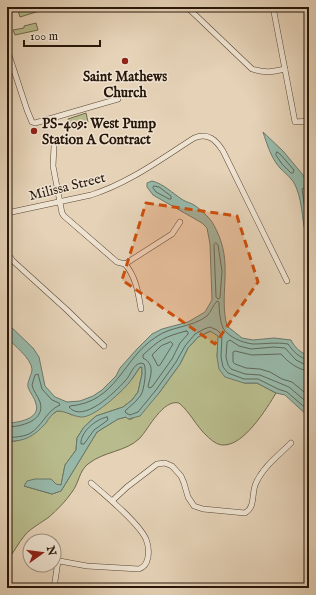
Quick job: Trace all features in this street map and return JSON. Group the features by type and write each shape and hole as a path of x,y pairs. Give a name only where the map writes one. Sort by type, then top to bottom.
{"street":[{"path":"187,7 252,69 262,72 285,69"},
{"path":"274,7 294,122 309,121"},
{"path":"7,49 26,110 32,122 35,123 60,117 118,99"},
{"name":"Milissa Street","path":"7,213 91,195 115,186 161,160 194,138 203,136 211,138 219,145 287,281"},
{"path":"54,146 53,166 64,216 117,262 125,264 129,269 137,287 141,309"},
{"path":"125,264 172,234 180,222"},
{"path":"7,252 13,261 104,346"},
{"path":"112,501 157,464 165,463 169,464 179,474 184,483 188,497 194,506 203,509 246,513 252,506 254,488 259,477 291,443"},
{"path":"62,561 86,566 140,569 145,566 148,551 143,533 112,501 90,483"},
{"path":"54,588 55,573"}],"highlighted area":[{"path":"146,203 237,216 258,282 215,344 122,280"}],"green space":[{"path":"17,7 52,7 20,17"},
{"path":"36,23 38,30 15,35 13,30 24,28 24,26"},
{"path":"86,113 88,122 69,126 68,119"},
{"path":"211,331 219,336 217,357 244,383 257,383 276,393 254,425 247,433 231,444 221,445 214,442 207,436 179,403 167,405 157,415 140,438 134,443 101,456 88,464 67,499 49,517 26,533 22,533 22,539 7,560 7,441 16,441 57,411 64,411 72,415 132,379 140,367 142,367 138,392 132,400 123,407 96,416 84,427 77,438 76,450 65,465 61,485 24,486 52,494 61,491 97,432 118,419 126,417 128,419 132,419 159,393 180,364 188,348 198,337"}],"water":[{"path":"263,132 283,151 303,175 309,188 309,244 306,237 299,194 295,184 274,160"},
{"path":"152,181 160,184 183,200 196,206 208,217 214,226 223,248 225,259 224,303 227,326 242,338 253,340 274,338 291,340 298,350 309,356 309,417 285,395 276,393 257,383 244,383 225,377 219,369 217,357 218,336 210,331 198,337 188,348 180,364 140,416 128,419 126,417 118,419 97,432 61,491 52,494 24,486 27,481 35,479 51,479 56,484 61,485 65,465 76,450 77,438 84,427 96,416 123,407 132,400 138,392 142,367 140,367 129,383 120,392 107,404 93,413 81,417 57,411 42,428 33,435 24,439 7,441 7,423 22,421 32,417 37,409 28,387 28,382 32,371 31,365 29,360 22,352 7,338 7,323 33,348 39,357 45,386 55,397 67,402 80,401 93,396 102,390 116,376 120,368 152,334 162,329 188,322 205,312 212,300 210,244 207,228 202,223 153,195 147,187 147,183"}],"place":[{"name":"Saint Mathews Church","path":"125,61"},
{"name":"PS-409: West Pump Station A Contract","path":"34,131"}]}
